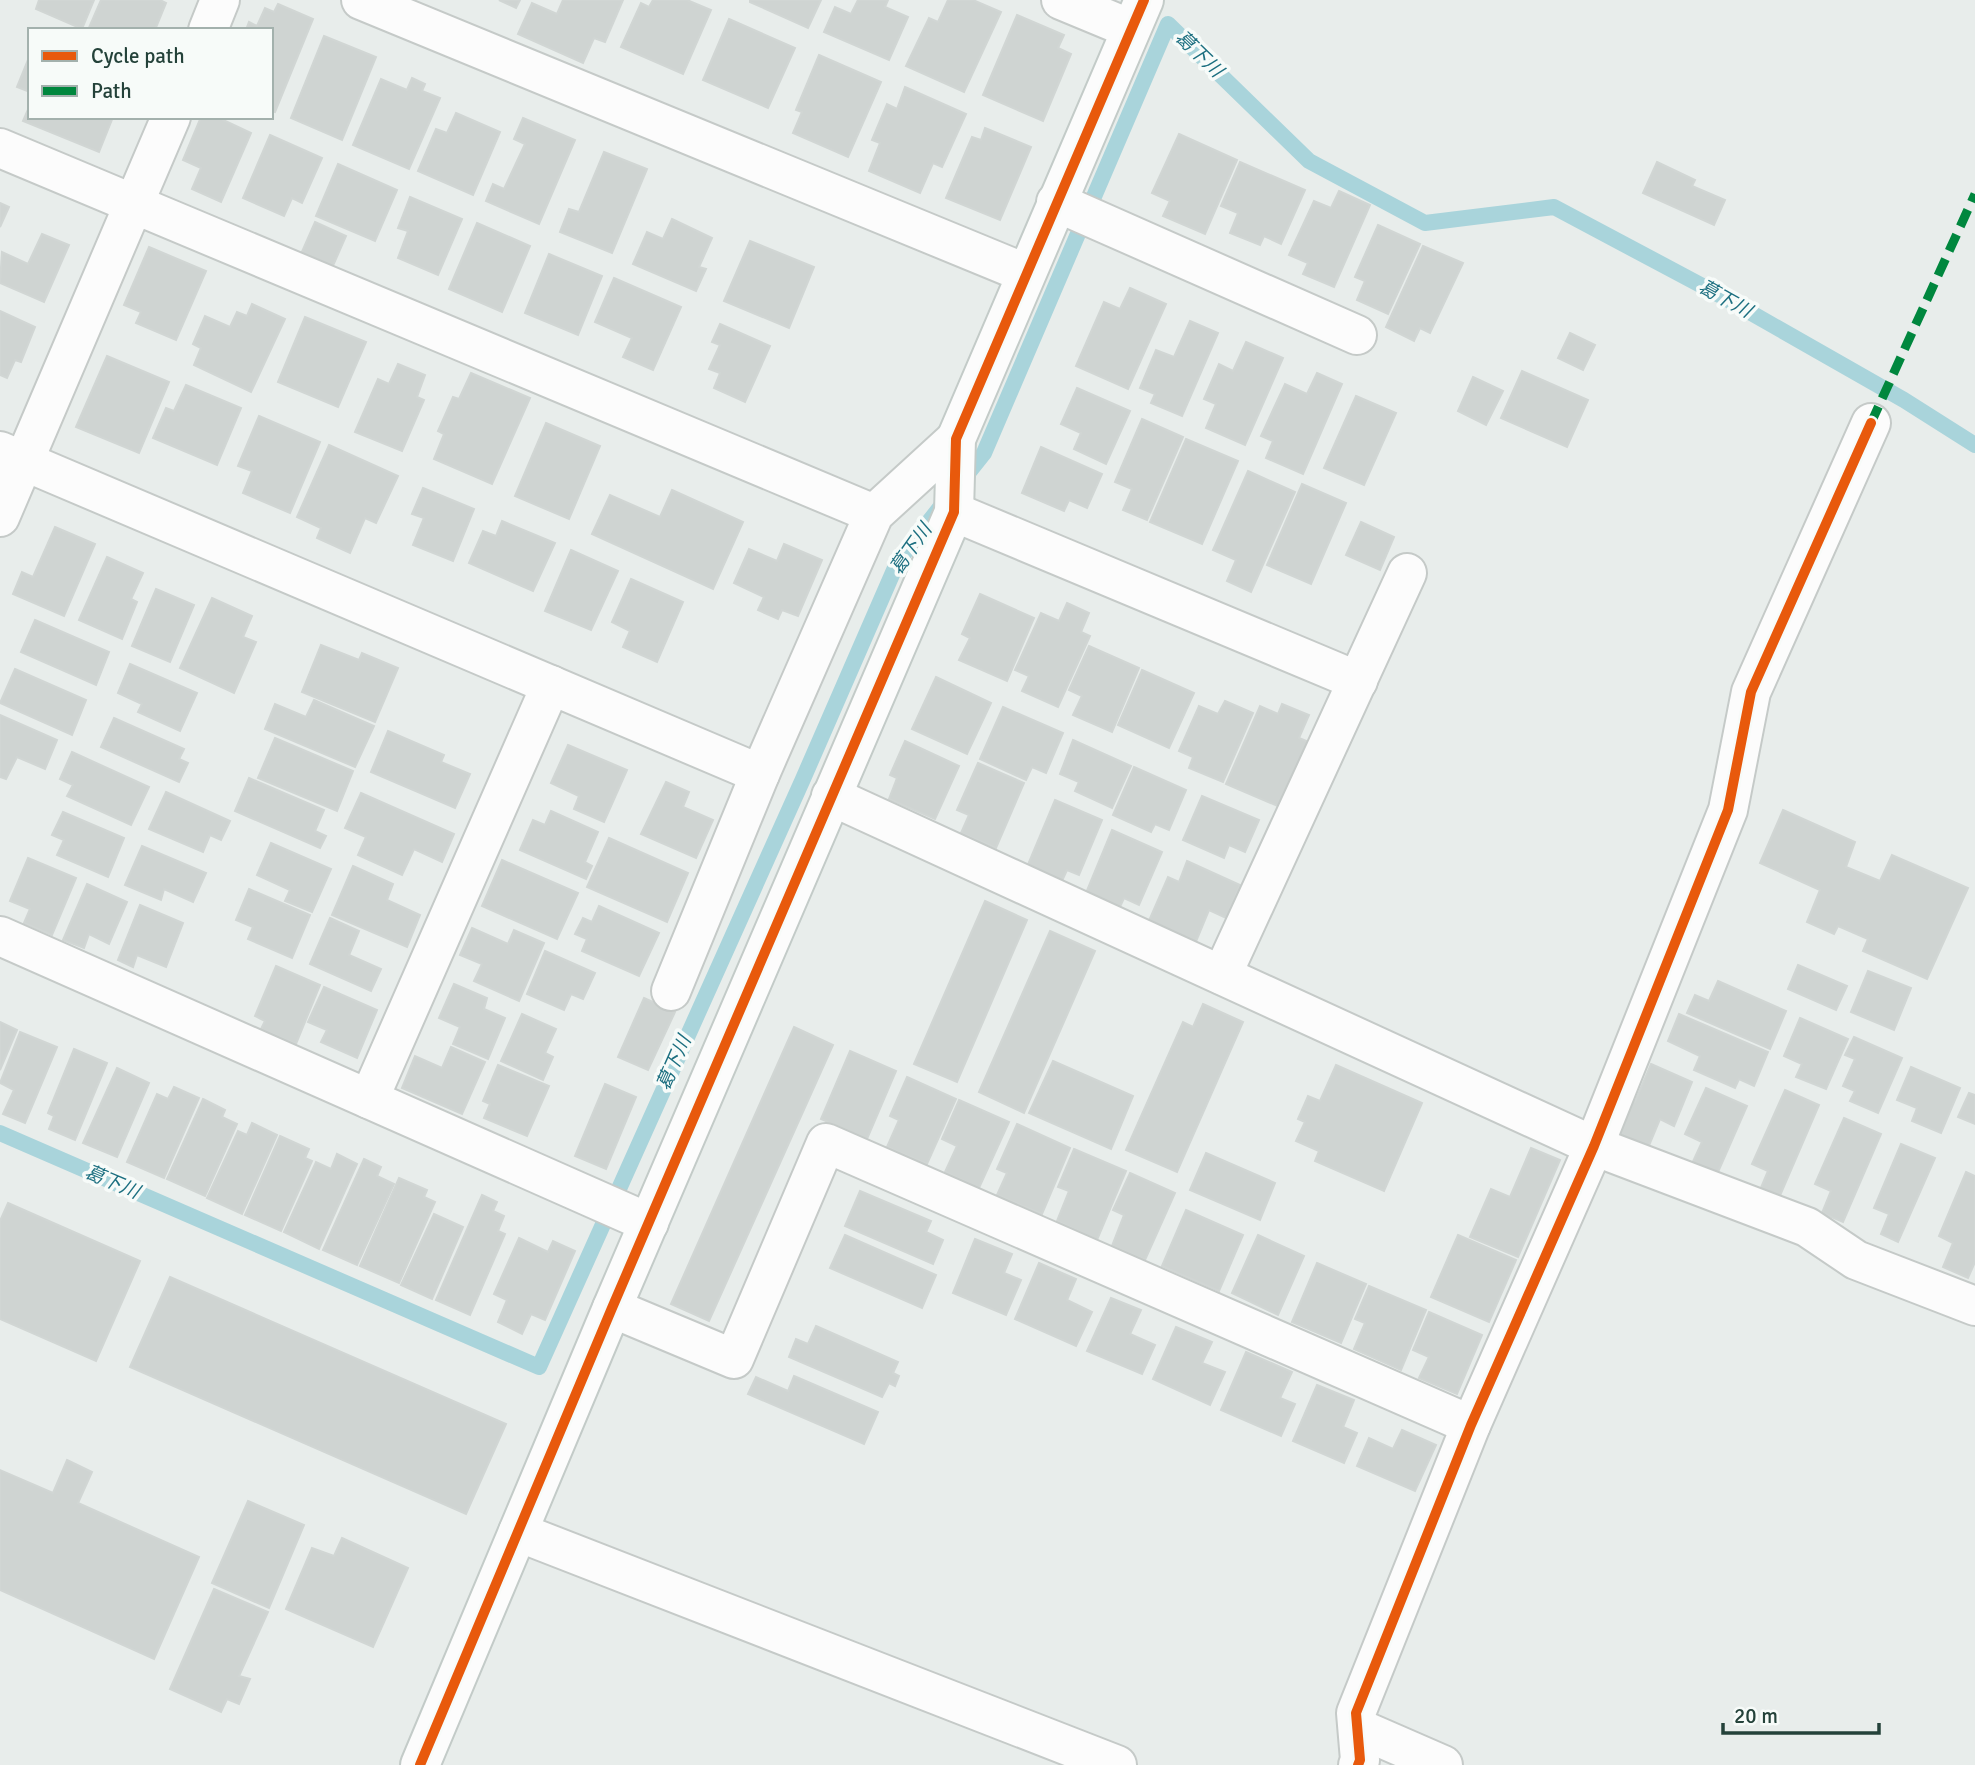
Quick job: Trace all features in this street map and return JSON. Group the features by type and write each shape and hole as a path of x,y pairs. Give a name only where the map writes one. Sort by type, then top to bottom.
{"street":[{"path":"209,28 220,0"},
{"path":"361,0 1026,273"},
{"path":"420,1765 612,1308 954,512 956,439 1138,15 1061,0"},
{"path":"0,517 12,456 134,204 170,119"},
{"path":"0,148 874,514"},
{"path":"1056,202 1357,335"},
{"path":"1358,1765 1360,1760 1356,1713 1471,1424 1594,1146 1728,810 1751,692 1871,423"},
{"path":"671,991 760,774 874,514 956,439"},
{"path":"12,456 760,774"},
{"path":"954,512 1358,681"},
{"path":"1222,975 1408,573"},
{"path":"369,1099 551,685"},
{"path":"831,796 1594,1146 1807,1227 1856,1260 1975,1306"},
{"path":"0,936 649,1223"},
{"path":"612,1308 734,1359 826,1143 1471,1424"},
{"path":"518,1532 1117,1765"},
{"path":"1358,1728 1443,1765"}],"building":[{"path":"39,0 94,0 82,28 36,9"},
{"path":"101,0 160,0 166,3 156,28 89,28"},
{"path":"499,0 520,0 516,8"},
{"path":"563,0 623,0 605,42 594,38 583,63 518,34 532,3 557,14"},
{"path":"653,0 687,0 711,10 683,74 621,47 641,3 649,7"},
{"path":"750,0 821,0 808,28"},
{"path":"858,0 888,0 885,7 908,17 889,60 824,32 835,7 851,14"},
{"path":"948,0 973,0 1001,12 964,92 906,66 929,18 938,22"},
{"path":"278,4 313,19 275,112 273,28 247,28 249,22 257,26 265,8 274,12"},
{"path":"1017,15 1064,35 1058,48 1071,54 1043,121 983,95"},
{"path":"729,19 795,48 768,108 703,80"},
{"path":"324,36 376,57 342,140 291,118"},
{"path":"819,55 881,82 848,157 793,133 802,112 796,110"},
{"path":"28,60 28,91 17,87"},
{"path":"412,78 425,84 422,91 440,98 409,169 353,145 381,79 407,90"},
{"path":"905,87 966,114 942,167 933,163 920,193 869,171 880,143 872,140 887,104 897,109"},
{"path":"28,110 28,119 112,119 99,152 23,121"},
{"path":"456,113 500,132 473,195 418,171 436,129 447,133"},
{"path":"523,118 575,140 539,224 486,201 493,184 504,189 525,144 514,139"},
{"path":"200,119 221,119 251,133 221,202 192,189 201,168 183,160"},
{"path":"985,128 1031,147 1000,220 946,198 972,137 981,140"},
{"path":"1179,134 1237,160 1205,234 1163,216 1170,201 1152,193"},
{"path":"270,135 322,158 302,203 292,198 284,216 243,198"},
{"path":"604,152 647,169 612,253 560,232 569,209 579,212"},
{"path":"1240,162 1305,190 1281,244 1264,236 1260,245 1230,233 1238,213 1221,206"},
{"path":"1657,162 1695,180 1692,186 1725,200 1714,225 1643,193"},
{"path":"338,164 397,190 375,241 316,216"},
{"path":"1339,191 1370,205 1334,287 1303,274 1308,263 1289,255 1314,201 1331,208"},
{"path":"410,197 462,219 438,275 398,258 408,231 398,228"},
{"path":"0,203 9,207 0,227"},
{"path":"672,219 712,238 699,267 706,269 696,291 633,264 647,232 663,239"},
{"path":"315,222 346,236 332,268 301,254"},
{"path":"477,223 530,246 502,312 449,289"},
{"path":"1378,225 1420,244 1388,314 1357,300 1365,281 1355,277"},
{"path":"42,234 69,245 44,302 0,283 2,252 28,264"},
{"path":"750,241 814,267 789,328 724,301"},
{"path":"1423,246 1463,263 1430,333 1420,328 1414,341 1386,327"},
{"path":"149,247 206,271 176,340 136,323 141,312 124,305"},
{"path":"549,254 602,276 578,335 525,313"},
{"path":"614,278 681,307 653,370 623,357 632,338 595,322"},
{"path":"1130,288 1166,304 1128,389 1076,366 1104,302 1120,309"},
{"path":"252,304 285,319 251,392 194,365 201,348 193,344 205,316 230,327 237,312 247,316"},
{"path":"0,311 35,327 21,362 15,360 7,378 0,375"},
{"path":"305,317 366,342 338,407 278,382"},
{"path":"1190,321 1218,333 1182,416 1151,403 1155,394 1140,388 1156,350 1174,357"},
{"path":"720,324 770,346 745,402 714,388 720,373 709,369 720,345 712,342"},
{"path":"1570,333 1595,345 1583,370 1558,358"},
{"path":"1246,342 1283,358 1245,445 1206,428 1216,404 1204,399 1219,364 1233,371"},
{"path":"107,356 169,382 139,453 76,427"},
{"path":"398,364 425,375 417,397 424,400 402,451 355,432 378,379 389,384"},
{"path":"1522,371 1588,400 1567,447 1501,418"},
{"path":"471,373 530,398 492,484 434,459 444,434 438,431 453,397 459,399"},
{"path":"1317,373 1342,384 1303,474 1266,458 1273,441 1261,436 1285,384 1307,394"},
{"path":"1473,377 1503,391 1486,425 1458,411"},
{"path":"186,385 241,408 217,465 153,438 166,408 174,411"},
{"path":"1077,388 1130,411 1106,464 1074,449 1081,433 1061,424"},
{"path":"1356,396 1396,413 1364,485 1324,468"},
{"path":"259,416 320,442 290,513 243,493 252,471 238,466"},
{"path":"1142,419 1183,437 1147,520 1123,510 1132,489 1115,482"},
{"path":"546,423 600,446 569,519 515,496"},
{"path":"1186,439 1238,461 1202,544 1150,522"},
{"path":"329,445 398,476 376,523 365,518 350,553 317,538 321,528 297,517"},
{"path":"1041,447 1102,474 1087,508 1069,500 1064,511 1022,493"},
{"path":"1248,471 1295,492 1251,592 1227,581 1236,560 1213,550"},
{"path":"1302,484 1346,503 1311,584 1267,565"},
{"path":"423,488 474,509 453,561 413,545 424,518 412,514"},
{"path":"672,490 743,522 713,589 592,534 610,495 660,517"},
{"path":"502,521 555,543 533,591 469,563 483,531 496,536"},
{"path":"1361,522 1394,537 1380,570 1346,555"},
{"path":"55,527 95,544 64,616 13,594 22,572 33,577"},
{"path":"784,544 822,560 798,616 782,610 778,619 758,610 764,597 734,583 749,549 777,561"},
{"path":"571,550 618,571 591,630 545,611"},
{"path":"107,557 143,573 131,599 137,602 122,639 79,620"},
{"path":"631,579 683,602 657,662 623,647 630,631 612,622"},
{"path":"156,589 194,605 170,662 132,646"},
{"path":"980,594 1034,618 1007,681 959,660 970,638 962,634"},
{"path":"212,598 252,616 243,637 256,642 234,693 180,668"},
{"path":"1067,603 1089,613 1081,632 1090,636 1058,707 1022,691 1029,676 1015,670 1041,613 1059,621"},
{"path":"35,620 109,652 96,685 21,652"},
{"path":"321,645 359,660 362,653 398,668 375,722 302,692"},
{"path":"1089,646 1139,668 1112,732 1073,715 1082,696 1069,690"},
{"path":"130,664 197,693 180,731 138,712 142,704 118,693"},
{"path":"15,669 86,700 72,735 0,703"},
{"path":"1142,670 1194,693 1169,748 1118,725"},
{"path":"936,677 991,703 967,754 912,729"},
{"path":"314,700 374,726 355,767 265,729 275,704 306,717"},
{"path":"1225,701 1253,713 1223,782 1189,768 1193,757 1179,751 1199,706 1218,714"},
{"path":"1282,704 1309,715 1299,738 1309,742 1280,807 1226,784 1260,706 1278,714"},
{"path":"1003,707 1063,733 1046,773 1032,767 1026,780 980,759"},
{"path":"0,715 57,740 45,769 17,757 6,779 0,777"},
{"path":"114,718 184,749 179,759 188,763 179,782 101,747"},
{"path":"388,731 444,755 441,762 470,774 455,808 371,772"},
{"path":"275,738 353,771 337,811 258,778"},
{"path":"1073,740 1131,766 1112,808 1075,791 1079,782 1060,774"},
{"path":"905,741 959,766 935,819 889,799 897,778 890,775"},
{"path":"568,745 627,770 604,822 574,809 579,796 551,783"},
{"path":"72,752 149,787 131,825 67,796 73,785 60,779"},
{"path":"978,763 1024,783 996,848 961,833 969,815 957,810"},
{"path":"1134,767 1186,790 1169,830 1155,824 1151,832 1113,815"},
{"path":"249,778 324,810 315,831 326,836 320,848 235,811"},
{"path":"666,782 689,792 683,807 713,820 696,858 641,834"},
{"path":"166,792 230,821 221,840 210,835 203,852 149,829"},
{"path":"361,793 454,834 442,862 414,849 402,875 358,855 366,837 345,828"},
{"path":"1202,796 1259,820 1245,852 1229,845 1224,858 1183,840"},
{"path":"1055,800 1102,820 1079,875 1067,870 1062,881 1027,867"},
{"path":"1783,810 1855,842 1846,867 1880,881 1892,855 1968,888 1927,979 1863,951 1868,939 1838,926 1834,934 1807,922 1820,890 1760,863"},
{"path":"551,811 598,832 585,862 592,866 586,879 520,850 533,820 545,825"},
{"path":"63,812 124,838 108,877 57,855 64,840 52,835"},
{"path":"1112,830 1162,852 1139,905 1124,898 1120,907 1086,893"},
{"path":"609,838 688,873 667,922 587,887"},
{"path":"271,843 331,869 312,912 285,901 290,890 257,875"},
{"path":"142,846 206,873 193,902 164,889 161,900 125,885"},
{"path":"28,858 76,878 52,935 24,923 30,909 10,901"},
{"path":"502,860 578,893 557,939 482,906"},
{"path":"1187,861 1240,885 1226,918 1209,910 1195,944 1148,923 1168,877 1179,882"},
{"path":"353,866 393,884 387,900 420,915 407,947 332,915"},
{"path":"87,884 127,902 109,944 89,934 84,948 63,940"},
{"path":"249,889 310,915 292,958 248,939 253,927 236,920"},
{"path":"985,901 1027,920 957,1082 914,1064"},
{"path":"140,905 183,923 166,967 137,955 133,967 118,960"},
{"path":"599,906 659,933 639,976 582,951 587,939 575,934 583,918 592,922"},
{"path":"330,918 359,931 349,955 381,969 371,991 310,964"},
{"path":"472,928 508,944 514,930 544,943 519,1001 474,981 482,964 460,955"},
{"path":"1050,931 1095,951 1024,1113 979,1092"},
{"path":"545,951 595,973 583,999 571,994 564,1010 527,994"},
{"path":"1798,965 1847,986 1836,1010 1788,989"},
{"path":"276,966 320,985 296,1044 261,1029 265,1021 255,1016"},
{"path":"1868,971 1911,988 1894,1030 1851,1012"},
{"path":"1718,981 1786,1011 1770,1049 1687,1013 1695,995 1709,1001"},
{"path":"454,984 487,998 484,1009 505,1018 488,1059 453,1044 460,1027 439,1018"},
{"path":"324,987 377,1010 357,1058 321,1042 327,1030 308,1022"},
{"path":"644,998 675,1012 648,1070 618,1057"},
{"path":"1203,1004 1243,1022 1177,1172 1126,1150 1183,1022 1193,1027"},
{"path":"522,1014 556,1029 545,1053 553,1057 543,1080 501,1061"},
{"path":"1679,1014 1768,1052 1754,1086 1739,1079 1735,1088 1694,1070 1700,1056 1668,1041"},
{"path":"1800,1018 1848,1039 1826,1089 1796,1077 1802,1064 1784,1056"},
{"path":"0,1022 17,1030 0,1070"},
{"path":"794,1027 833,1045 709,1321 671,1304"},
{"path":"20,1032 57,1047 25,1123 3,1114 14,1090 0,1083"},
{"path":"1854,1037 1902,1058 1878,1113 1850,1101 1855,1091 1843,1086 1855,1059 1845,1055"},
{"path":"451,1047 485,1062 462,1114 402,1088 415,1056 442,1068"},
{"path":"74,1049 107,1063 75,1140 49,1129 54,1116 48,1113"},
{"path":"850,1051 896,1071 867,1139 821,1119"},
{"path":"1053,1061 1133,1096 1111,1149 1029,1113"},
{"path":"1651,1064 1692,1082 1674,1126 1660,1119 1648,1148 1615,1134 1629,1099 1635,1102"},
{"path":"498,1065 549,1086 527,1136 484,1118 490,1104 483,1101"},
{"path":"1336,1065 1422,1103 1384,1191 1315,1161 1319,1151 1296,1141 1305,1122 1298,1119 1308,1096 1320,1101"},
{"path":"1911,1067 1960,1088 1941,1133 1912,1121 1917,1108 1897,1100"},
{"path":"117,1068 149,1083 117,1157 83,1143"},
{"path":"907,1077 956,1099 927,1164 887,1147 899,1120 890,1116"},
{"path":"605,1084 636,1097 606,1169 575,1156"},
{"path":"174,1087 199,1098 164,1178 127,1162 157,1094 168,1099"},
{"path":"1706,1088 1747,1106 1715,1179 1690,1168 1702,1142 1685,1134"},
{"path":"1785,1090 1819,1105 1779,1198 1760,1190 1768,1171 1752,1164"},
{"path":"1969,1093 1975,1095 1975,1124 1958,1117"},
{"path":"203,1099 225,1110 222,1117 237,1124 205,1196 167,1179"},
{"path":"959,1100 1009,1122 979,1188 945,1172 957,1146 942,1139"},
{"path":"1844,1118 1881,1134 1843,1222 1822,1213 1831,1191 1815,1184"},
{"path":"252,1123 277,1135 242,1214 207,1198 238,1131 247,1135"},
{"path":"1017,1124 1070,1148 1042,1214 997,1195 1007,1173 997,1169"},
{"path":"280,1136 309,1149 305,1158 312,1161 281,1231 245,1215"},
{"path":"1901,1144 1935,1158 1898,1242 1881,1234 1889,1214 1874,1208"},
{"path":"1531,1148 1560,1160 1518,1257 1470,1237 1491,1189 1510,1197"},
{"path":"1074,1149 1126,1171 1097,1240 1057,1221 1069,1191 1058,1187"},
{"path":"1206,1153 1275,1183 1260,1220 1190,1190"},
{"path":"337,1154 357,1164 319,1249 284,1232 316,1162 331,1169"},
{"path":"364,1159 381,1167 377,1176 394,1184 357,1265 323,1250"},
{"path":"1966,1172 1975,1176 1975,1262 1968,1278 1943,1267 1953,1243 1939,1236"},
{"path":"1130,1173 1175,1193 1145,1260 1112,1246 1124,1215 1113,1210"},
{"path":"399,1178 427,1190 424,1197 435,1202 399,1283 360,1266"},
{"path":"860,1191 931,1221 926,1232 943,1240 933,1264 845,1226"},
{"path":"482,1195 497,1202 493,1211 504,1216 498,1231 505,1234 470,1315 436,1300"},
{"path":"8,1203 140,1261 96,1361 0,1319 0,1221"},
{"path":"1186,1210 1243,1235 1219,1291 1162,1266"},
{"path":"434,1214 463,1227 432,1299 401,1285"},
{"path":"845,1235 936,1275 922,1308 830,1268"},
{"path":"1258,1235 1304,1256 1278,1315 1232,1293"},
{"path":"1458,1235 1516,1260 1489,1322 1431,1297"},
{"path":"519,1238 548,1252 553,1241 575,1251 545,1320 531,1314 522,1334 498,1322 507,1300 494,1294"},
{"path":"975,1239 1012,1254 1004,1273 1021,1280 1006,1315 953,1293"},
{"path":"1039,1263 1076,1279 1067,1300 1092,1312 1076,1346 1015,1319"},
{"path":"1317,1263 1366,1284 1341,1343 1292,1322"},
{"path":"170,1277 506,1424 466,1514 130,1367"},
{"path":"1369,1286 1426,1310 1401,1370 1354,1349 1365,1323 1355,1319"},
{"path":"1111,1298 1141,1310 1130,1334 1155,1345 1142,1374 1087,1351"},
{"path":"1429,1312 1482,1335 1457,1394 1419,1378 1429,1357 1413,1350"},
{"path":"816,1326 898,1362 893,1373 899,1376 895,1386 889,1383 882,1397 789,1357 796,1339 808,1344"},
{"path":"1176,1327 1212,1342 1202,1363 1225,1372 1210,1405 1153,1379"},
{"path":"1246,1352 1292,1372 1280,1398 1295,1404 1281,1436 1221,1410"},
{"path":"794,1376 878,1412 864,1444 748,1394 756,1377 788,1391"},
{"path":"1317,1385 1354,1400 1343,1427 1357,1433 1344,1463 1293,1441"},
{"path":"1402,1430 1436,1445 1415,1491 1357,1466 1369,1438 1393,1449"},
{"path":"67,1460 92,1472 78,1503 199,1557 154,1659 0,1590 0,1470 53,1493"},
{"path":"248,1501 304,1525 269,1608 212,1583"},
{"path":"342,1538 408,1568 373,1647 286,1609 312,1548 334,1556"},
{"path":"214,1589 268,1612 239,1676 250,1679 239,1704 227,1699 221,1712 170,1689"}],"waterway":[{"name":"葛下川","path":"961,482 984,453 1168,24 1309,161 1425,223 1554,207 1725,298 1904,400 1975,445"},
{"name":"葛下川","path":"0,1133 539,1367 898,561 942,505"}],"marked path":[{"path":"1871,423 1975,194"}],"cycle path":[{"path":"420,1765 612,1308 954,512 956,439 1144,0"},
{"path":"1358,1765 1360,1760 1356,1713 1471,1425 1594,1146 1728,810 1751,692 1871,423"}]}
